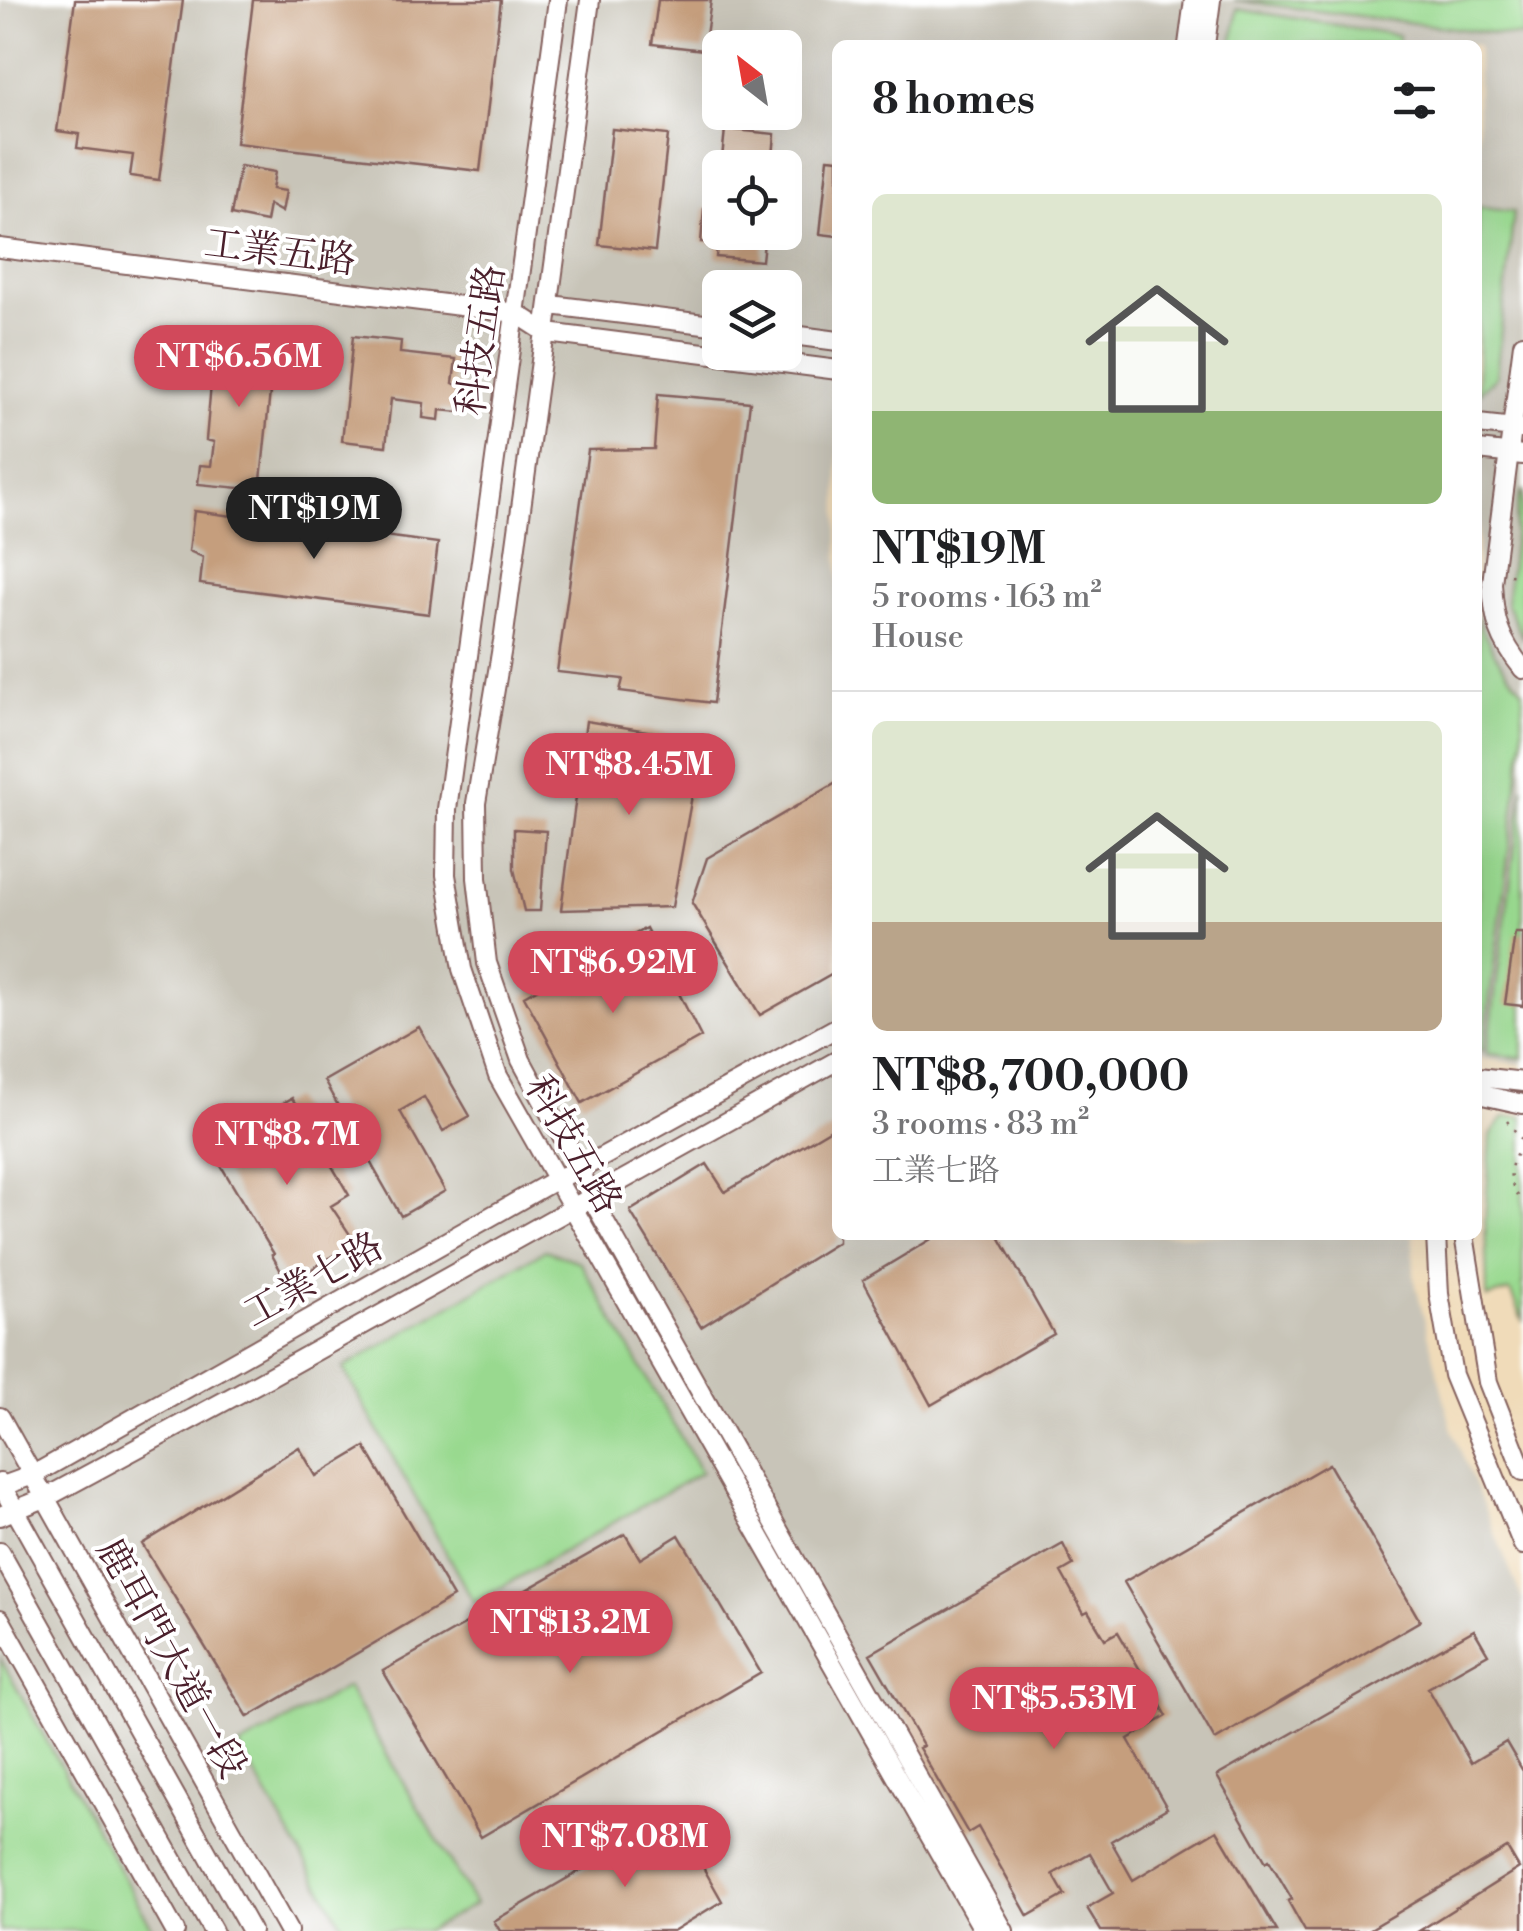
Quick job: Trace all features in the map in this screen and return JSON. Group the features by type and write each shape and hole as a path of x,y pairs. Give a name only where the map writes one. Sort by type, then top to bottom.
{"street":[{"name":"科技五路","path":"558,0 448,809 446,874 462,968 498,1076 984,1931"},
{"name":"科技五路","path":"590,0 504,642 476,803 478,878 488,963 515,1044 590,1197 1004,1931"},
{"path":"1189,40 1194,0"},
{"path":"1207,40 1212,0"},
{"name":"工業五路","path":"0,248 516,314 546,333"},
{"path":"551,305 702,324"},
{"path":"546,333 832,369"},
{"path":"802,336 832,340"},
{"path":"1523,344 1516,454 1493,572 1494,618 1507,649 1523,669"},
{"path":"1482,424 1518,429"},
{"path":"1482,450 1516,454"},
{"name":"工業七路","path":"1,1485 33,1475 557,1179 832,1031"},
{"name":"工業七路","path":"8,1514 46,1498 832,1063"},
{"path":"1482,1085 1523,1082"},
{"path":"1482,1086 1523,1104"},
{"path":"1436,1240 1439,1294 1453,1374 1523,1545"},
{"path":"1465,1240 1488,1382 1523,1470"},
{"name":"鹿耳門大道一段","path":"0,1416 288,1931"},
{"name":"鹿耳門大道一段","path":"1,1485 8,1514 251,1931"},
{"path":"0,1552 214,1931"},
{"path":"0,1619 175,1931"}],"path":[{"path":"1507,1121 1523,1143 1511,1164 1510,1177 1513,1190 1523,1202"}],"shaded area":[{"path":"0,0 1523,0 1523,1065 1482,1059 1482,40 832,40 832,1240 1413,1240 1414,1277 1452,1430 1523,1601 1523,1931 0,1931"}],"green space":[{"path":"1233,0 1523,0 1523,37"},
{"path":"1237,9 1399,35 1398,40 1233,40"},
{"path":"1482,208 1514,212 1496,377 1482,390"},
{"path":"1523,490 1523,639 1506,602"},
{"path":"1482,626 1496,656 1523,690 1523,742 1483,1051"},
{"path":"1523,786 1523,1058 1487,1054"},
{"path":"1523,1116 1523,1322 1510,1291 1487,1298 1485,1218 1491,1135 1504,1117"},
{"path":"545,1250 580,1262 701,1472 474,1603 343,1368"},
{"path":"0,1658 154,1931 0,1931"},
{"path":"347,1687 475,1904 427,1931 346,1931 239,1747"}],"building":[{"path":"75,0 183,0 159,180 130,176 133,155 77,148 79,134 57,131"},
{"path":"253,0 501,0 480,171 236,143"},
{"path":"658,0 711,0 707,30 702,30 702,50 652,44"},
{"path":"612,129 668,135 655,251 599,245"},
{"path":"725,130 775,134 774,150 723,150"},
{"path":"828,158 832,158 832,235 820,234"},
{"path":"240,166 275,172 272,189 286,191 282,212 269,205 266,222 231,215"},
{"path":"716,250 763,250 762,261 716,257"},
{"path":"226,328 276,333 260,490 198,484 200,465 211,466 214,442 206,440 214,351 224,352"},
{"path":"353,336 401,341 400,353 456,359 453,383 462,387 459,412 440,410 439,420 423,418 424,403 391,399 386,446 342,441"},
{"path":"658,394 750,402 713,703 620,691 623,679 557,672 588,450 654,449"},
{"path":"194,511 438,543 429,614 200,584 203,557 189,551"},
{"path":"586,721 702,740 672,907 561,910"},
{"path":"832,785 832,974 760,1015 692,903 707,858"},
{"path":"514,829 546,831 540,911 524,911 514,869"},
{"path":"646,928 701,1037 582,1103 524,996"},
{"path":"1515,933 1523,933 1523,1006 1505,1004"},
{"path":"419,1027 470,1116 443,1131 424,1097 400,1111 445,1191 401,1216 324,1081"},
{"path":"292,1098 349,1195 331,1206 355,1242 288,1284 209,1146"},
{"path":"832,1129 832,1240 838,1242 701,1327 630,1211 707,1164 725,1192"},
{"path":"930,1240 1001,1240 1054,1334 931,1405 863,1280"},
{"path":"299,1447 316,1476 365,1447 453,1597 248,1717 142,1544"},
{"path":"1329,1464 1420,1621 1215,1740 1124,1582"},
{"path":"625,1534 640,1559 679,1535 761,1673 481,1837 383,1671"},
{"path":"1063,1544 1073,1565 1061,1572 1084,1613 1088,1611 1105,1639 1118,1632 1167,1716 1128,1739 1167,1808 1111,1841 1133,1880 1217,1830 1277,1931 1101,1931 1087,1908 1113,1893 1090,1853 1053,1874 1065,1895 1028,1916 978,1827 968,1833 919,1748 923,1746 870,1654"},
{"path":"1474,1630 1488,1654 1428,1688 1471,1763 1506,1742 1523,1771 1523,1931 1419,1931 1519,1868 1507,1848 1367,1931 1305,1931 1288,1901 1292,1899 1217,1776"},
{"path":"674,1816 722,1901 673,1931 500,1931 494,1921"}]}
